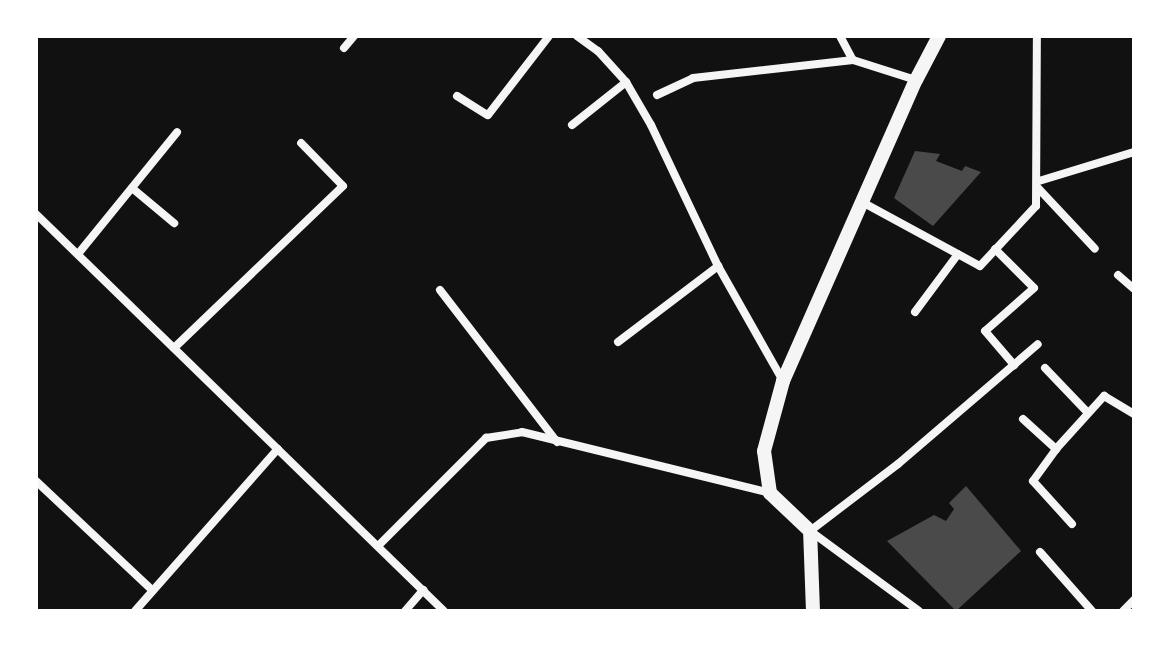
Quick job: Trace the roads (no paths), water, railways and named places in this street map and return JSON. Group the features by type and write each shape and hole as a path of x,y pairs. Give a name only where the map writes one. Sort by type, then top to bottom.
{"street":[{"path":"344,48 354,36"},
{"path":"457,96 488,115 549,36"},
{"path":"577,36 598,51 626,82 651,125 718,266 783,381"},
{"path":"840,36 853,60"},
{"path":"770,493 764,451 783,381 916,80 939,36"},
{"path":"862,202 980,266 1036,206 1039,184 1037,36"},
{"path":"657,95 693,78 853,60 916,80"},
{"path":"572,125 626,82"},
{"path":"78,254 177,132"},
{"path":"174,348 343,186 301,143"},
{"path":"1039,184 1134,152"},
{"path":"1039,184 1095,249"},
{"path":"132,188 174,223"},
{"path":"36,214 444,611"},
{"path":"995,249 1034,288 985,331 1014,365"},
{"path":"915,312 958,254"},
{"path":"618,342 718,266"},
{"path":"1118,275 1134,289"},
{"path":"440,290 557,442"},
{"path":"810,531 898,464 1038,344"},
{"path":"1045,368 1088,413"},
{"path":"1072,524 1033,481 1056,449 1104,396 1133,412"},
{"path":"1023,419 1056,449"},
{"path":"378,546 486,438 522,432 770,493 810,531 919,611"},
{"path":"137,610 278,449"},
{"path":"36,481 152,590"},
{"path":"810,531 813,611"},
{"path":"1040,552 1092,611"},
{"path":"405,611 423,590"},
{"path":"1123,611 1134,600"}]}
